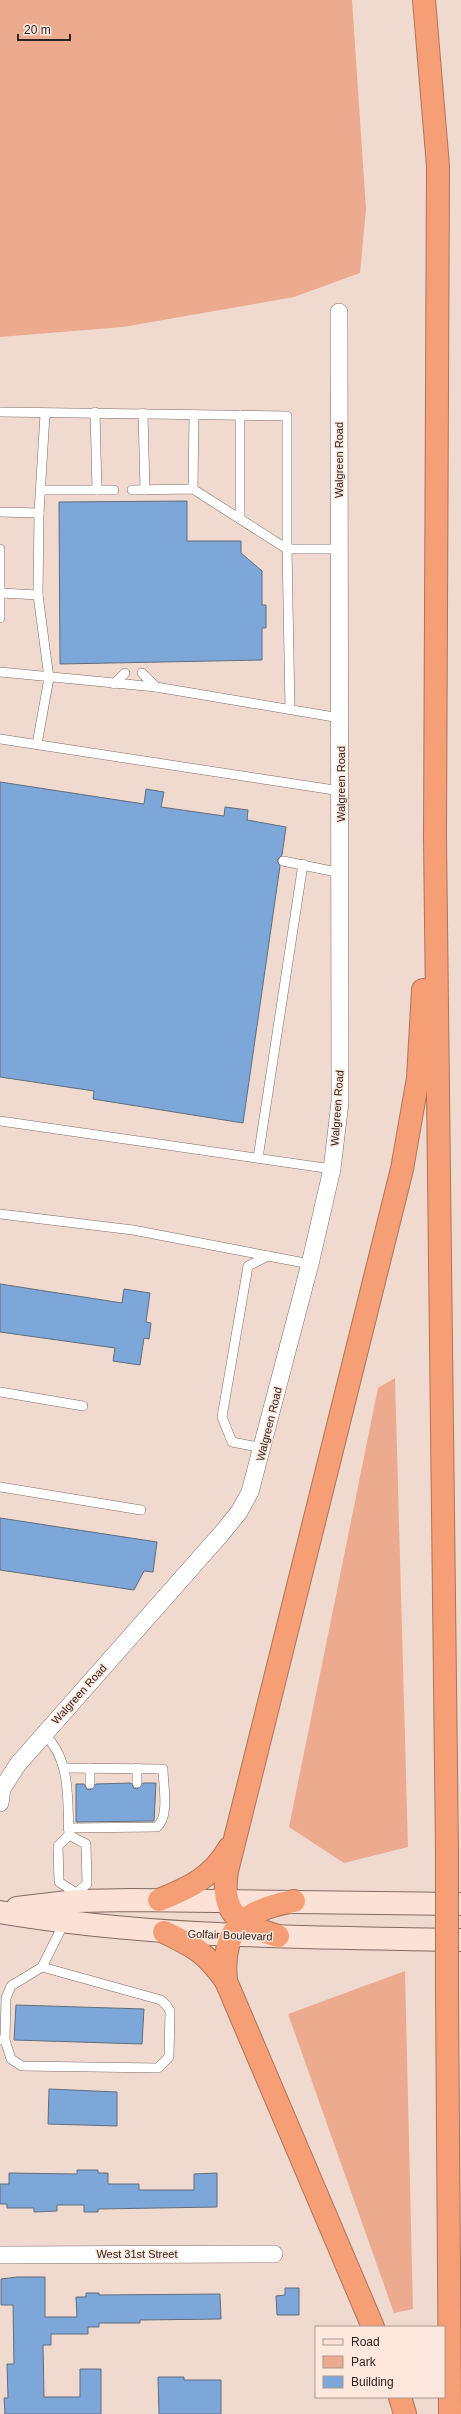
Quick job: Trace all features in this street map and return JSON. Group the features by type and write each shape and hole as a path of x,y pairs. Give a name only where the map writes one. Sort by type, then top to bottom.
{"highway":[{"path":"424,0 438,166 435,836 447,1851 450,2414"},
{"path":"237,1929 233,1913 227,1900 225,1884 234,1840 402,1169 418,1078 435,836"},
{"path":"159,1900 187,1889 209,1874 223,1859 234,1840"},
{"path":"226,1981 227,1950 237,1929 259,1910 294,1901"},
{"path":"237,1929 278,1936"},
{"path":"164,1932 197,1949 210,1958 226,1981 373,2326"},
{"path":"400,2398 406,2414"}],"main road":[{"name":"Golfair Boulevard","path":"0,1912 159,1900 461,1904"},
{"name":"Golfair Boulevard","path":"67,1908 164,1932 237,1929"},
{"name":"Golfair Boulevard","path":"278,1936 461,1940"}],"street":[{"name":"Walgreen Road","path":"0,1803 4,1774 44,1734 230,1523 250,1492 263,1448 310,1264 332,1170 340,1102 341,791 339,312"},
{"name":"West 31st Street","path":"0,2254 274,2254"}],"lane":[{"path":"0,412 45,414 95,412 287,416 287,549 290,709"},
{"path":"95,412 97,490"},
{"path":"143,413 145,490"},
{"path":"37,744 49,678 38,595 39,514 45,414"},
{"path":"194,415 194,489"},
{"path":"240,415 240,519"},
{"path":"132,490 194,489 287,549 340,550"},
{"path":"40,490 114,490"},
{"path":"0,512 39,514"},
{"path":"0,549 0,618"},
{"path":"1,593 38,595"},
{"path":"0,672 49,678 156,687 340,718"},
{"path":"114,684 125,673"},
{"path":"142,673 156,687"},
{"path":"0,739 341,791"},
{"path":"283,861 341,873"},
{"path":"258,1158 303,864"},
{"path":"0,1121 332,1170"},
{"path":"0,1214 133,1230 310,1264"},
{"path":"263,1448 232,1442 222,1417 248,1266 268,1256"},
{"path":"0,1392 83,1406"},
{"path":"0,1487 141,1510"},
{"path":"44,1734 54,1743 65,1768 68,1832"},
{"path":"65,1768 163,1769 164,1814 161,1823 157,1826 137,1824 90,1825 68,1832 58,1846 59,1882 67,1908"},
{"path":"90,1768 90,1784"},
{"path":"137,1768 137,1783"},
{"path":"42,1967 160,2000 168,2006 170,2011 169,2057 158,2068 22,2066 11,2059 3,2040 6,1998 11,1986 42,1967 67,1908 87,1884 86,1844 68,1832"}],"green space":[{"path":"0,0 352,0 366,209 360,273 294,297 123,327 0,337"},
{"path":"395,1378 408,1847 344,1863 289,1827 378,1388"},
{"path":"405,1971 413,2309 394,2313 288,2014"}],"building":[{"path":"187,501 187,541 241,541 241,553 262,571 262,605 266,605 266,628 262,628 262,660 60,664 59,502"},
{"path":"0,782 144,804 146,789 164,792 161,807 224,816 225,807 248,810 247,820 286,827 282,855 277,860 280,866 243,1123 93,1099 94,1091 0,1077"},
{"path":"0,1284 122,1303 124,1289 150,1293 146,1322 151,1323 149,1339 144,1338 140,1365 113,1361 115,1348 0,1332"},
{"path":"0,1518 157,1542 153,1572 144,1571 134,1590 0,1570"},
{"path":"131,1783 134,1788 137,1789 143,1783 156,1783 154,1821 76,1822 76,1784 84,1784 87,1789 90,1790 96,1784"},
{"path":"16,2005 144,2009 142,2044 14,2040"},
{"path":"49,2089 117,2092 117,2126 48,2124"},
{"path":"77,2170 98,2170 98,2173 108,2173 108,2184 139,2184 139,2190 194,2190 194,2174 217,2173 217,2207 98,2209 98,2212 84,2212 84,2205 57,2205 57,2211 34,2212 34,2208 7,2208 7,2204 0,2204 0,2184 9,2184 9,2173 77,2174"},
{"path":"17,2277 45,2277 45,2317 77,2317 76,2297 86,2297 86,2293 99,2293 99,2295 220,2294 221,2319 140,2320 140,2323 99,2323 99,2327 88,2327 88,2334 51,2334 51,2345 43,2345 44,2397 80,2397 80,2369 101,2369 101,2414 5,2414 4,2398 8,2398 7,2364 14,2364 13,2305 1,2305 1,2279"},
{"path":"285,2288 299,2288 299,2315 277,2315 276,2296 285,2295"},
{"path":"158,2377 184,2377 184,2380 221,2380 221,2414 159,2414"}]}
